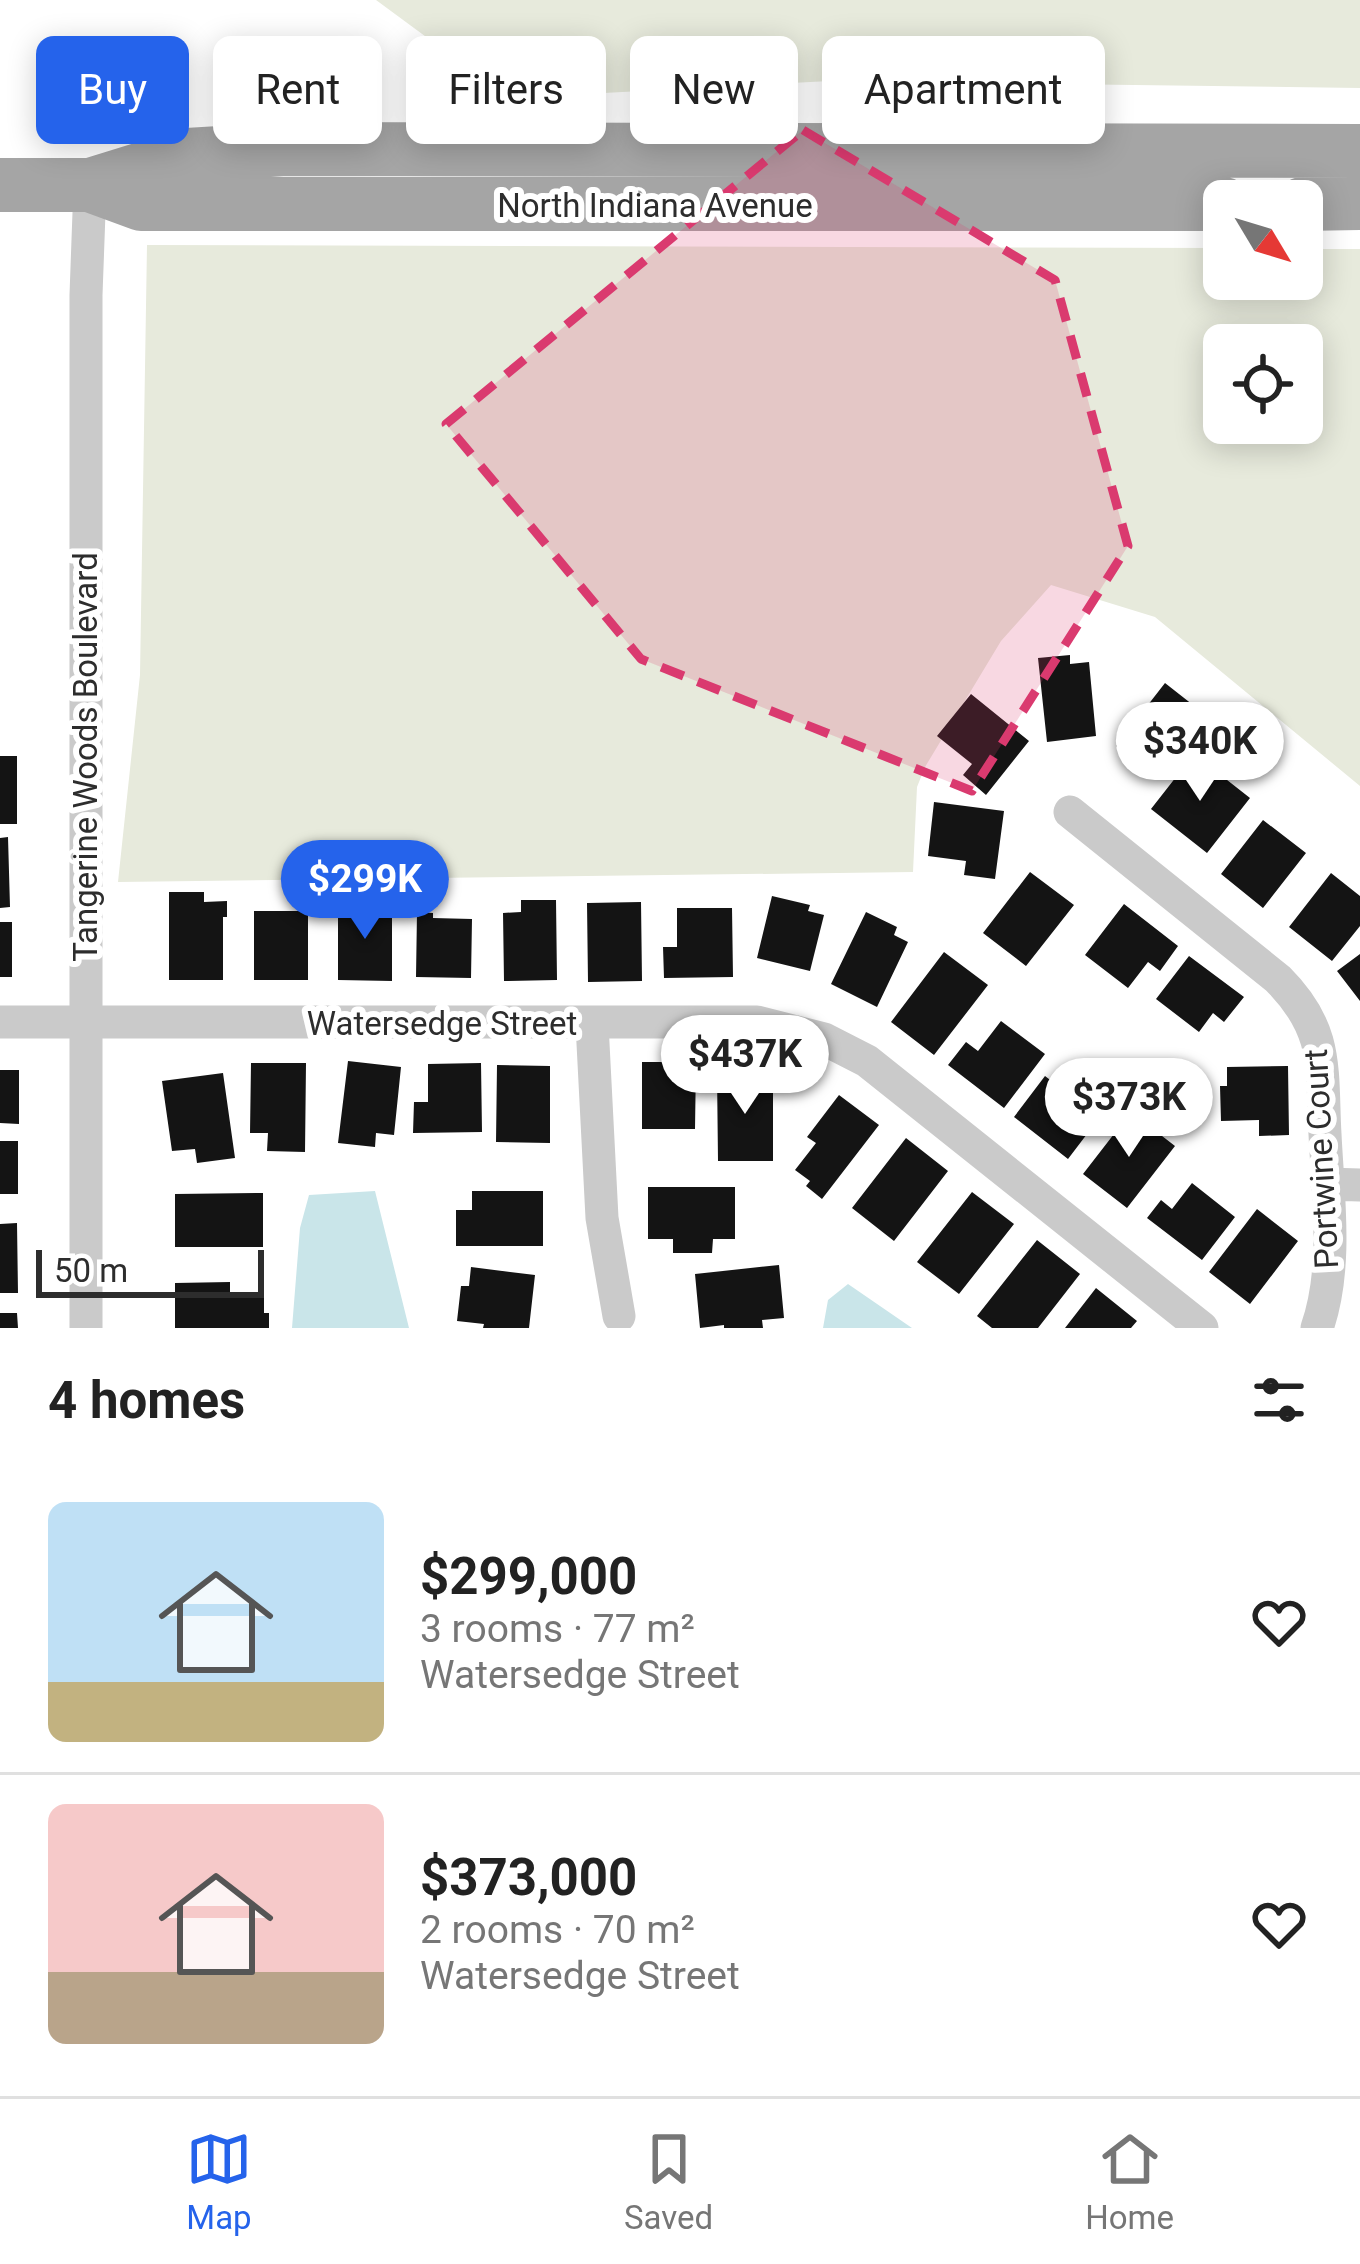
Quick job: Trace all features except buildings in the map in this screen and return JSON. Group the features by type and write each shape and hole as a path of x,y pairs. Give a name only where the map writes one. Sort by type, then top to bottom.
{"main road":[{"name":"North Indiana Avenue","path":"0,185 90,185 187,155 286,149 1360,151"},
{"name":"North Indiana Avenue","path":"90,185 141,203 1203,204"},
{"path":"1323,204 1360,203"}],"street":[{"name":"Tangerine Woods Boulevard","path":"86,1328 86,295 90,185"},
{"name":"Portwine Court","path":"1070,812 1278,979 1304,1010 1316,1039 1344,1185 1326,1304 1317,1328"},
{"name":"Watersedge Street","path":"0,1022 758,1022 824,1039 867,1061 1202,1328"},
{"path":"592,1024 602,1218 620,1316"}],"highlighted area":[{"path":"803,130 1055,280 1128,546 972,791 641,659 446,424"}],"shaded area":[{"path":"376,0 1360,0 1360,88 1105,85 1105,36 822,36 822,81 798,83 798,36 630,36 630,92 606,93 606,36 425,36"},
{"path":"147,245 1203,248 1203,300 1323,300 1323,249 1360,249 1360,786 1155,617 1051,585 1001,641 925,767 917,787 913,872 118,882 140,675"}],"water":[{"path":"375,1191 409,1328 292,1328 300,1228 309,1195"},
{"path":"848,1284 912,1328 823,1328 828,1300"}]}
